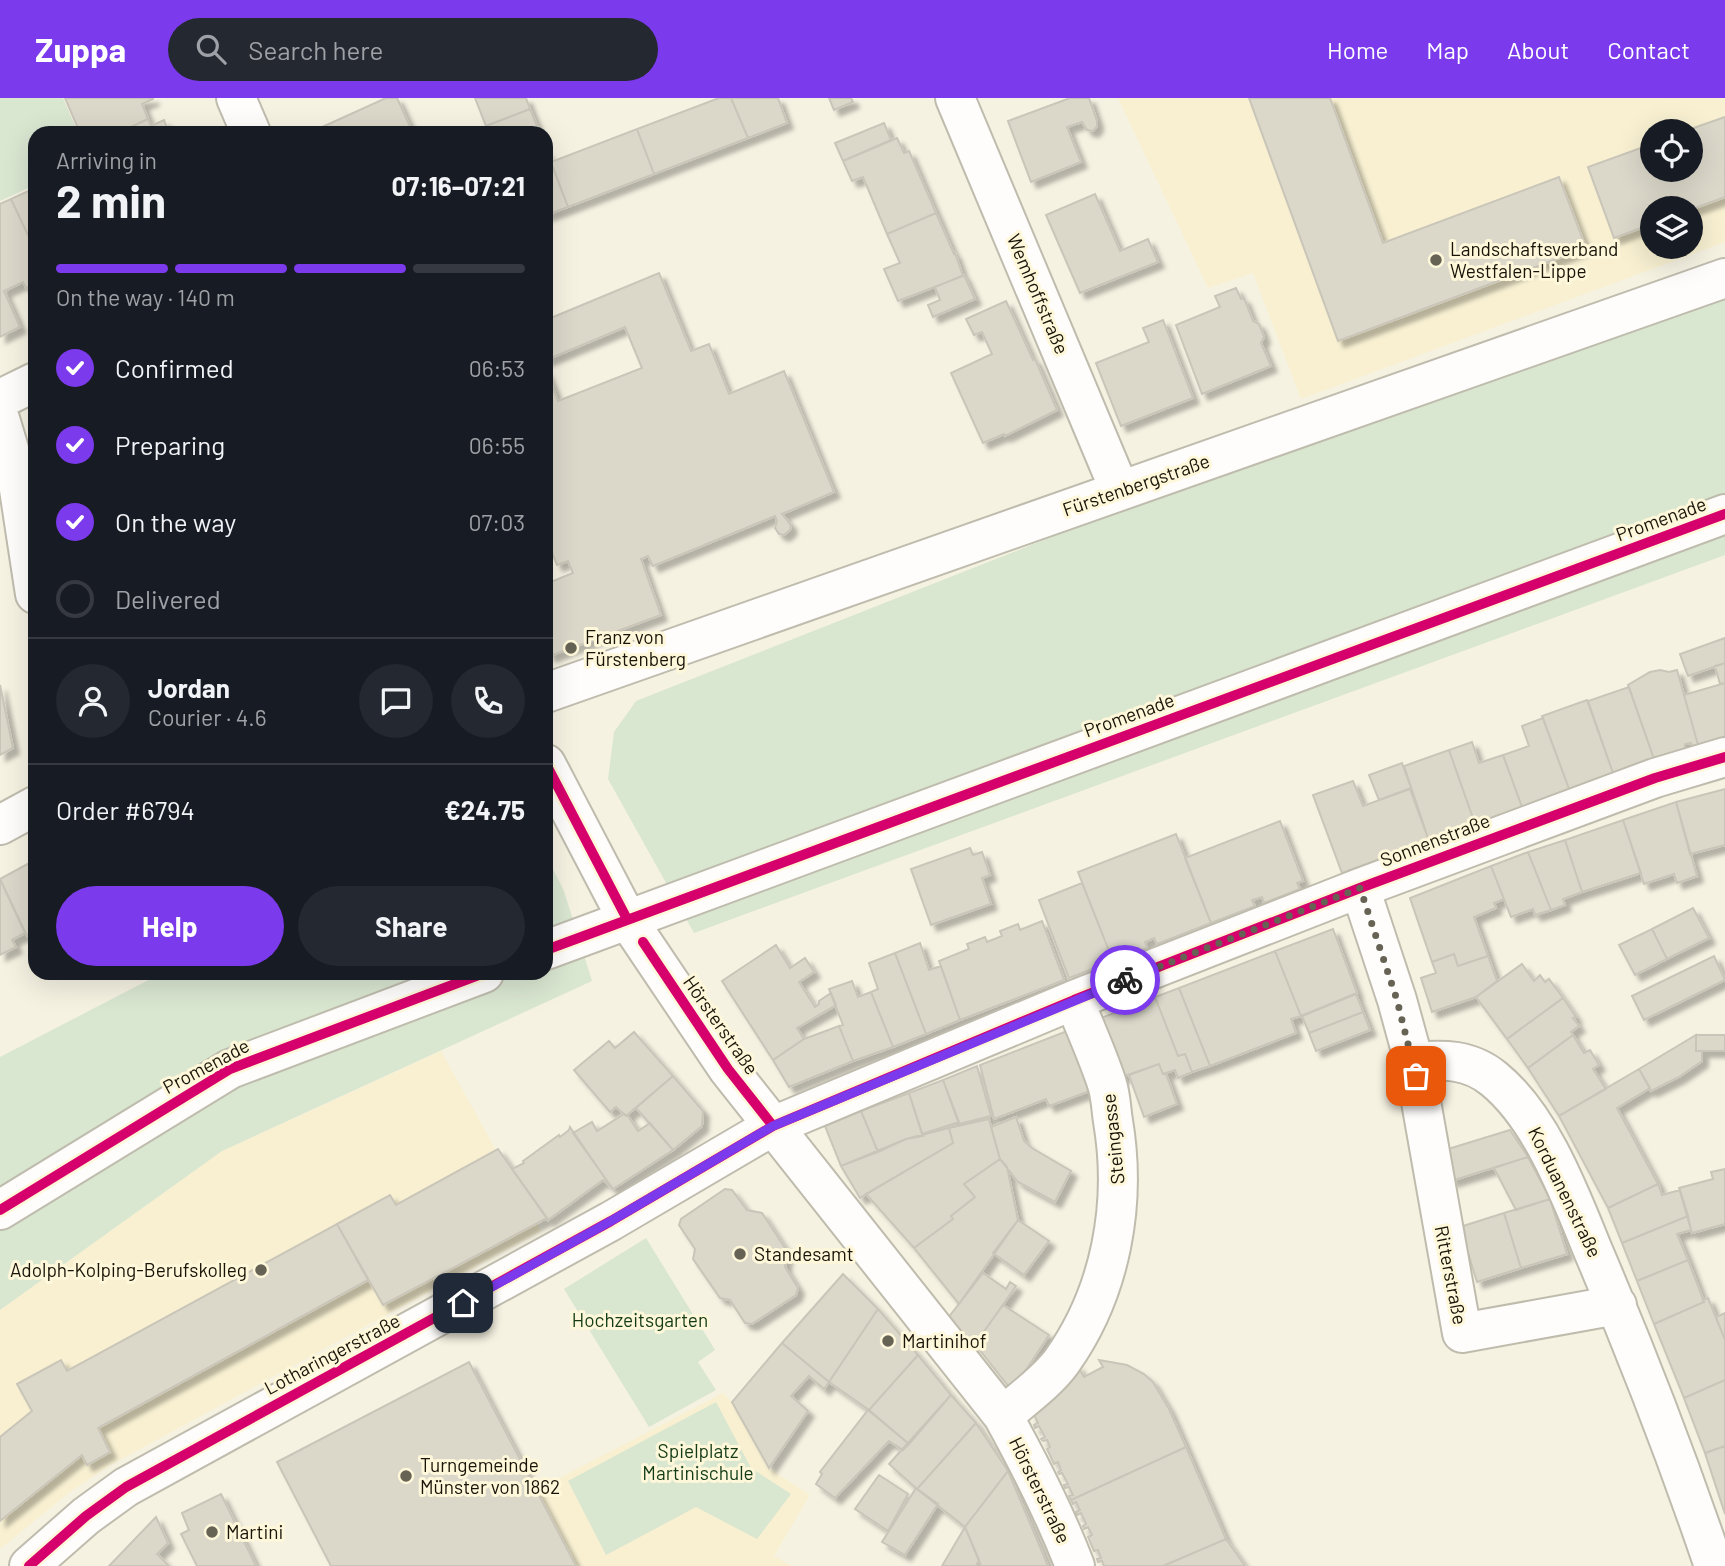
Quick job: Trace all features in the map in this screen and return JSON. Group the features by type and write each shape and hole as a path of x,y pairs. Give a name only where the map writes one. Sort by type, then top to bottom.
{"street":[{"path":"236,98 248,126"},
{"name":"Wemhoffstraße","path":"955,98 1118,483"},
{"name":"Fürstenbergstraße","path":"553,690 1118,483 1725,278"},
{"path":"0,399 28,385"},
{"path":"0,419 17,476 28,548"},
{"name":"Promenade","path":"553,947 1725,514"},
{"name":"Sonnenstraße","path":"773,1126 1074,999 1360,888 1618,791 1725,757"},
{"name":"Hörsterstraße","path":"553,777 628,919 728,1069 1003,1416 1036,1475 1075,1566"},
{"path":"0,825 28,810"},
{"path":"1360,888 1397,1000 1414,1062"},
{"name":"Promenade","path":"0,1210 230,1069 465,980"},
{"name":"Steingasse","path":"1003,1416 1060,1364 1084,1325 1101,1286 1113,1241 1119,1193 1118,1149 1108,1086 1074,999"},
{"name":"Korduanenstraße","path":"1414,1062 1444,1059 1463,1062 1493,1078 1512,1096 1530,1121 1574,1204 1617,1305 1656,1402 1714,1566"},
{"name":"Ritterstraße","path":"1414,1062 1462,1333 1617,1305"},
{"name":"Lotharingerstraße","path":"29,1566 86,1516 126,1487 611,1221 773,1126"}],"shaded area":[{"name":"Landschaftsverband Westfalen-Lippe","path":"1118,98 1725,98 1725,242 1703,250 1703,196 1640,196 1640,259 1679,259 1301,399 1253,273 1208,288"},
{"name":"Adolph-Kolping-Berufskolleg","path":"441,1051 541,1231 109,1466 70,1492 0,1549 0,1310 222,1151"},
{"path":"723,1393 732,1402 769,1468 810,1495 774,1556 792,1566 576,1566 536,1490"}],"green space":[{"path":"0,98 63,98 75,126 28,126 28,188 0,201"},
{"path":"1725,295 1725,555 694,933 608,779 614,732 636,701 1102,517"},
{"path":"553,869 564,891 592,981 222,1151 0,1310 0,1057 148,980 553,980"},
{"name":"Hochzeitsgarten","path":"646,1238 715,1350 698,1362 716,1390 649,1427 564,1289"},
{"name":"Spielplatz Martinischule","path":"716,1402 751,1468 791,1494 757,1539 696,1507 606,1555 568,1481"}],"building":[{"path":"65,98 153,98 142,104 148,119 133,126 77,126"},
{"path":"386,98 397,98 410,126 324,126"},
{"path":"475,98 526,98 530,109 486,126"},
{"path":"719,98 731,98 748,138 654,174 637,129"},
{"path":"731,98 778,98 787,123 748,138"},
{"path":"829,98 851,98 853,102 834,110"},
{"path":"1070,98 1089,98 1097,121 1093,131 1087,130 1082,122 1067,127 1081,162 1031,182 1008,121"},
{"path":"1249,98 1330,98 1383,243 1559,177 1586,248 1338,341"},
{"path":"530,109 537,126 486,126"},
{"path":"1725,117 1725,197 1703,205 1703,196 1640,196 1640,228 1614,238 1588,167 1640,148 1640,182 1703,182 1703,125"},
{"path":"148,119 151,126 133,126"},
{"path":"164,120 166,126 151,126"},
{"path":"884,123 891,140 843,161 835,143"},
{"path":"637,129 654,174 568,207 553,161"},
{"path":"897,138 904,153 909,151 936,213 887,234 863,177 852,181 843,161"},
{"path":"553,168 568,207 553,212"},
{"path":"28,191 28,235 11,199"},
{"path":"1095,194 1120,251 1148,239 1158,262 1080,293 1046,215"},
{"path":"11,199 28,235 28,287 23,282 4,291 20,327 0,337 0,204"},
{"path":"936,213 963,276 898,301 884,269 900,263 887,234"},
{"path":"659,273 691,351 709,344 729,394 784,371 834,492 782,514 791,525 784,535 779,534 775,528 775,516 653,566 648,556 641,559 661,615 553,655 553,581 573,573 568,561 557,565 553,555 553,388 558,401 642,368 625,327 553,357 553,317"},
{"path":"964,275 975,299 933,317 928,305 940,300 935,287"},
{"path":"1236,288 1241,299 1244,298 1253,321 1259,324 1264,337 1261,343 1271,366 1202,394 1176,325 1220,307 1215,296"},
{"path":"1006,301 1057,410 1005,436 1004,434 983,443 951,373 992,354 982,332 974,335 966,319"},
{"path":"1163,320 1193,398 1121,426 1096,363 1149,342 1143,328"},
{"path":"1725,638 1725,663 1688,676 1680,654"},
{"path":"1725,663 1725,683 1720,684 1715,666"},
{"path":"1677,670 1698,745 1685,744 1685,751 1654,759 1628,685 1650,672"},
{"path":"1725,683 1725,737 1698,745 1684,695"},
{"path":"0,685 13,748 0,755"},
{"path":"1629,687 1654,759 1613,773 1588,701"},
{"path":"1587,700 1613,773 1569,789 1542,716"},
{"path":"1543,718 1569,789 1522,807 1503,755 1529,746 1522,726"},
{"path":"1472,742 1479,763 1503,755 1522,807 1475,824 1449,750"},
{"path":"1449,750 1475,824 1429,841 1404,766"},
{"path":"1402,763 1411,788 1379,800 1369,775"},
{"path":"1353,781 1363,806 1410,789 1429,841 1342,873 1313,795"},
{"path":"1725,789 1725,845 1690,854 1676,802"},
{"path":"1676,802 1697,876 1677,883 1674,874 1644,884 1623,820"},
{"path":"1623,820 1641,873 1582,892 1565,840"},
{"path":"1280,821 1303,881 1297,883 1300,889 1264,903 1262,897 1252,900 1255,906 1211,923 1185,858"},
{"path":"1176,834 1211,923 1157,944 1154,938 1145,942 1147,948 1113,961 1078,872"},
{"path":"1565,840 1582,892 1563,899 1565,905 1551,910 1528,852"},
{"path":"970,848 973,855 982,852 990,875 982,878 991,904 931,925 911,869"},
{"path":"1528,852 1551,910 1535,915 1533,909 1511,917 1491,866"},
{"path":"28,864 27,936 0,879"},
{"path":"1491,866 1504,899 1494,903 1496,908 1474,917 1488,956 1458,966 1454,954 1432,962 1410,898"},
{"path":"0,879 25,933 12,940 16,947 0,955"},
{"path":"1082,883 1113,961 1069,978 1039,900"},
{"path":"1693,908 1709,938 1667,959 1652,929"},
{"path":"1042,921 1064,980 960,1020 939,961 969,949 967,944 985,937 987,942 1002,936 1000,931 1018,924 1020,930"},
{"path":"1333,929 1357,993 1301,1016 1275,951"},
{"path":"1652,929 1667,959 1635,975 1619,945"},
{"path":"920,943 929,970 941,966 960,1020 926,1034 895,953"},
{"path":"776,945 790,968 805,958 814,972 799,982 815,1007 831,993 836,1005 797,1028 804,1039 773,1060 722,981"},
{"path":"1275,951 1301,1016 1291,1019 1296,1033 1210,1066 1179,988"},
{"path":"895,953 926,1034 893,1047 871,992 878,989 869,963"},
{"path":"1454,954 1458,966 1488,956 1497,981 1476,997 1432,1012 1421,978 1436,973 1432,962"},
{"path":"1714,956 1725,980 1644,1020 1632,996"},
{"path":"1522,964 1534,981 1540,975 1545,982 1549,979 1563,998 1507,1039 1476,997"},
{"path":"852,981 858,997 871,992 893,1047 853,1061 839,1026 843,1025 829,989"},
{"path":"1179,988 1210,1066 1192,1072 1185,1054 1178,1056 1155,997"},
{"path":"1356,994 1363,1012 1309,1033 1302,1016"},
{"path":"1155,997 1178,1056 1185,1054 1192,1072 1178,1078 1175,1070 1163,1074 1159,1064 1119,1078 1096,1020"},
{"path":"1563,998 1579,1026 1571,1032 1573,1035 1528,1068 1507,1039"},
{"path":"1363,1012 1370,1030 1316,1051 1309,1033"},
{"path":"839,1026 853,1061 789,1087 773,1060 804,1039"},
{"path":"1067,1031 1090,1091 1049,1106 1046,1099 994,1119 980,1065"},
{"path":"634,1032 673,1076 626,1116 616,1107 610,1112 574,1070 609,1041 615,1048"},
{"path":"1573,1035 1584,1053 1590,1050 1599,1065 1593,1069 1606,1089 1559,1116 1528,1068"},
{"path":"1696,1035 1725,1035 1725,1051 1696,1051"},
{"path":"1696,1035 1696,1051 1702,1051 1702,1061 1679,1077 1651,1091 1639,1069"},
{"path":"1159,1064 1163,1074 1166,1074 1177,1104 1144,1117 1129,1075"},
{"path":"977,1066 991,1116 959,1124 943,1080"},
{"path":"1639,1069 1650,1088 1617,1108 1658,1184 1608,1208 1559,1116"},
{"path":"673,1076 703,1111 702,1126 673,1150 636,1108"},
{"path":"943,1080 959,1122 922,1134 909,1093"},
{"path":"909,1093 923,1136 906,1139 878,1152 861,1111"},
{"path":"861,1111 878,1152 841,1166 825,1126"},
{"path":"624,1114 638,1131 650,1123 673,1150 613,1189 573,1133 592,1122 597,1131"},
{"path":"1016,1117 1024,1141 1071,1171 1055,1202 1018,1182 1000,1159 991,1127"},
{"path":"989,1119 1000,1159 964,1184 975,1197 951,1216 953,1219 914,1248 866,1194 953,1143 949,1128"},
{"path":"570,1127 611,1187 603,1180 548,1220 512,1169 524,1163 523,1161 559,1135 560,1137"},
{"path":"949,1128 953,1143 860,1198 841,1166 906,1139"},
{"path":"1510,1130 1528,1157 1451,1181 1445,1150"},
{"path":"498,1149 547,1218 383,1305 337,1224 390,1195 396,1205"},
{"path":"1528,1157 1550,1199 1516,1210 1494,1168"},
{"path":"1000,1159 1007,1167 1018,1220 959,1304 914,1248 953,1219 951,1216 975,1197 964,1184"},
{"path":"1725,1169 1725,1224 1692,1233 1679,1188 1713,1179 1711,1172"},
{"path":"1658,1184 1662,1195 1680,1190 1688,1216 1622,1243 1608,1208"},
{"name":"Standesamt","path":"725,1189 732,1190 747,1210 762,1213 787,1251 785,1267 798,1288 796,1295 752,1324 745,1323 730,1300 720,1298 693,1259 695,1249 679,1225 681,1219"},
{"path":"1550,1199 1567,1254 1521,1268 1504,1213"},
{"path":"1504,1213 1521,1268 1477,1282 1460,1227"},
{"path":"1688,1216 1691,1230 1677,1234 1688,1260 1637,1281 1622,1243"},
{"path":"1018,1220 1049,1241 1024,1275 993,1253"},
{"path":"337,1224 368,1280 98,1428 110,1452 87,1465 82,1455 0,1521 0,1437 32,1411 17,1384 61,1360 67,1371"},
{"path":"1688,1260 1704,1302 1654,1324 1637,1281"},
{"path":"983,1273 1006,1289 1010,1282 1016,1286 974,1346 948,1318"},
{"path":"843,1274 878,1309 829,1382 782,1343"},
{"path":"1708,1298 1725,1340 1725,1380 1684,1398 1654,1324"},
{"path":"1003,1305 1049,1335 1024,1373 1009,1387 975,1344"},
{"path":"878,1309 918,1355 869,1410 829,1382"},
{"path":"1725,1313 1725,1340 1716,1317"},
{"path":"782,1343 829,1382 824,1389 809,1376 791,1396 808,1411 769,1468 732,1402"},
{"path":"918,1355 951,1395 909,1444 869,1410"},
{"path":"1099,1360 1127,1365 1153,1382 1186,1447 1071,1500 1069,1496 1073,1495 1069,1487 1065,1488 1064,1485 1068,1484 1062,1473 1058,1472 1061,1470 1058,1462 1054,1464 1047,1449 1050,1447 1047,1440 1041,1439 1045,1437 1039,1426 1035,1428 1034,1425 1038,1423 1034,1415 1030,1417 1077,1365 1084,1377 1103,1367"},
{"name":"Turngemeinde Münster von 1862","path":"469,1362 576,1566 331,1566 277,1462"},
{"path":"1725,1380 1725,1446 1705,1453 1684,1398"},
{"path":"951,1395 976,1423 917,1489 889,1464"},
{"path":"868,1410 909,1444 903,1450 889,1441 835,1498 816,1484 822,1474 820,1472"},
{"path":"976,1423 1008,1471 965,1527 917,1489"},
{"path":"1725,1446 1725,1514 1705,1453"},
{"path":"1186,1447 1226,1539 1163,1566 1104,1566 1102,1561 1098,1562 1097,1559 1101,1558 1098,1550 1094,1551 1088,1537 1092,1535 1088,1527 1084,1529 1086,1524 1081,1513 1077,1515 1076,1512 1080,1510 1076,1502 1073,1504 1071,1500"},
{"path":"1008,1471 1048,1566 981,1566 965,1527"},
{"path":"879,1475 908,1494 888,1531 855,1509"},
{"path":"916,1488 938,1504 905,1555 882,1542"},
{"name":"Martini","path":"221,1494 256,1566 197,1566 181,1534 189,1530 182,1513"},
{"path":"156,1517 168,1543 157,1554 169,1566 109,1566"},
{"path":"965,1527 979,1560 976,1566 942,1566"},
{"path":"1226,1539 1245,1566 1163,1566"}],"cycle path":[{"path":"553,947 1725,514"},
{"path":"29,1566 86,1516 126,1487 611,1221 773,1126 1074,1000 1360,888 1655,778 1725,757"},
{"path":"553,777 627,919"},
{"path":"643,942 728,1069 773,1126"},
{"path":"0,1210 230,1069 465,980"}],"way so far":[{"path":"1125,980 1360,888 1397,1000 1416,1076"}],"place":[{"name":"Landschaftsverband Westfalen-Lippe","path":"1436,260"},
{"name":"Franz von Fürstenberg","path":"571,648"},
{"name":"Standesamt","path":"740,1254"},
{"name":"Adolph-Kolping-Berufskolleg","path":"261,1270"},
{"name":"Martinihof","path":"888,1341"},
{"name":"Turngemeinde Münster von 1862","path":"406,1476"},
{"name":"Martini","path":"212,1532"}],"route":[{"path":"463,1303 611,1221 773,1126 1125,980"}]}
